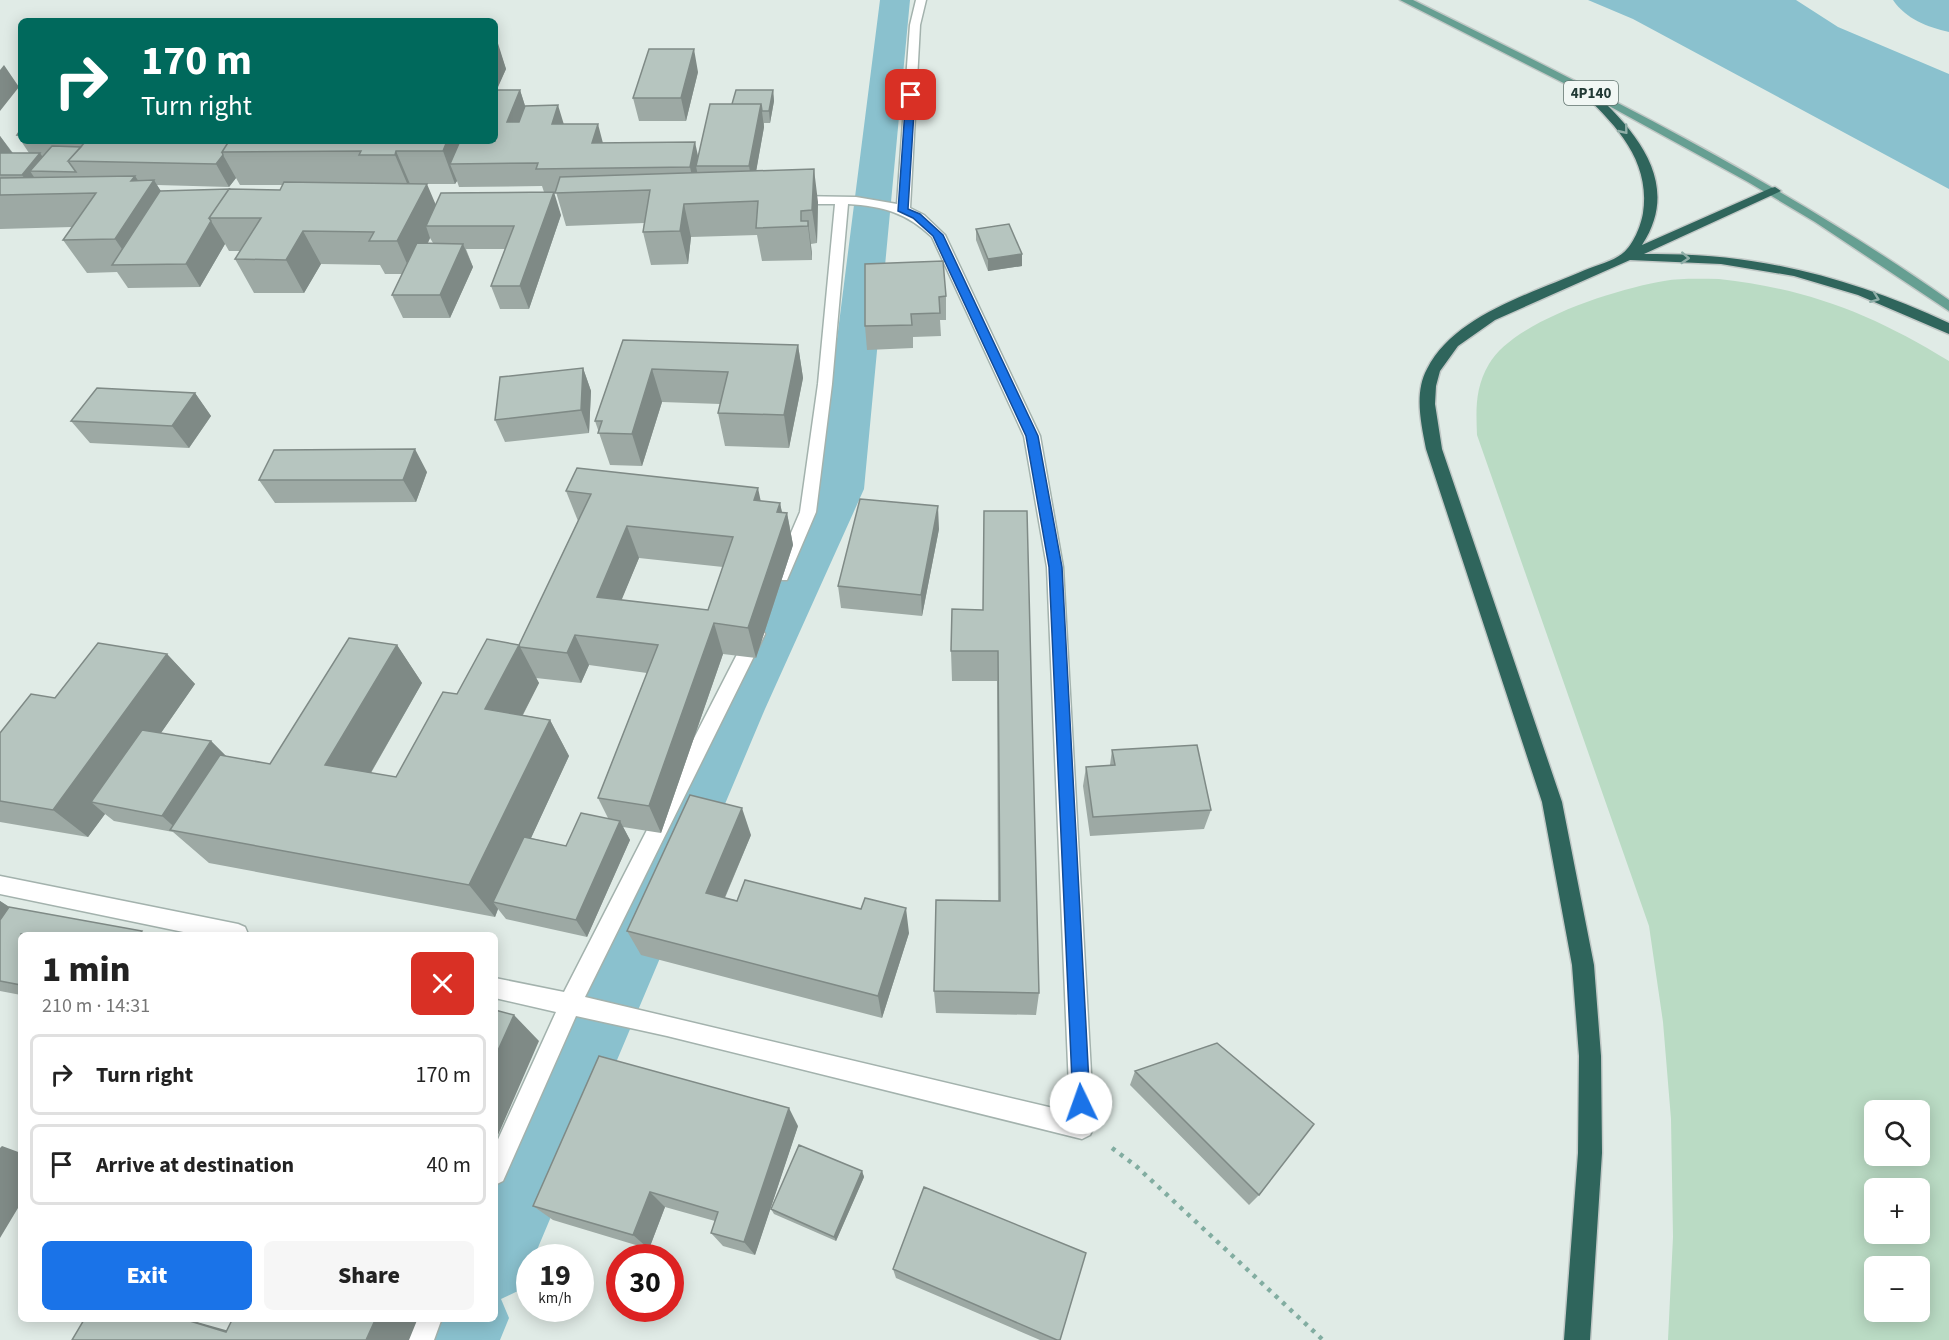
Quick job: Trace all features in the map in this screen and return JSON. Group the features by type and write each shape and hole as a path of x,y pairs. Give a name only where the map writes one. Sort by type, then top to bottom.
{"highway":[{"path":"1583,88 1626,130 1640,152 1649,174 1650,217 1641,237 1627,258"},
{"path":"1577,1340 1590,1153 1590,1056 1583,965 1569,881 1552,802 1434,449 1426,404 1428,384 1435,366 1455,339 1490,317 1775,191"},
{"path":"1627,258 1724,260 1770,266 1817,278 1871,296 1949,329"}],"main road":[{"name":"4P140","path":"1405,0 1583,88 1775,191"},
{"path":"1775,191 1902,272 1949,306"}],"street":[{"path":"898,209 915,25 921,0"},
{"path":"498,989 667,1025 1082,1127 1055,567 1032,436 938,235 916,216 898,209 842,201 783,200"},
{"path":"772,594 808,512 825,384 842,201"},
{"path":"498,1166 572,1004 746,656 764,615"},
{"path":"0,885 228,932"},
{"path":"421,1340 428,1322"}],"path":[{"path":"1082,1127 1136,1166 1323,1340"}],"green space":[{"path":"1677,279 1719,279 1752,283 1811,297 1866,317 1921,344 1949,361 1949,1340 1668,1340 1673,1237 1671,1119 1663,1022 1649,926 1477,435 1477,407 1481,382 1489,364 1502,348 1520,334 1568,309 1594,299 1644,285"}],"water":[{"path":"1588,0 1796,0 1838,27 1949,74 1949,189 1633,19"}],"building":[{"path":"649,49 694,49 681,98 633,98"},
{"path":"498,90 520,90 507,122 519,122 525,106 558,105 552,124 598,124 592,143 695,142 690,167 536,169 538,163 450,164 459,144 498,144"},
{"path":"736,90 773,90 769,111 762,111 761,104 732,104"},
{"path":"710,104 761,104 749,166 696,166"},
{"path":"83,144 227,144 216,164 68,161"},
{"path":"227,144 446,144 443,151 396,151 395,155 359,155 361,151 222,152"},
{"path":"52,146 81,147 68,161 76,172 30,171"},
{"path":"0,153 40,153 22,175 0,175"},
{"path":"814,169 812,210 801,211 801,221 808,221 808,226 756,228 758,201 684,204 680,231 643,232 650,190 555,193 560,177"},
{"path":"135,176 131,181 154,180 115,239 63,240 96,193 0,195 0,178"},
{"path":"284,182 427,184 397,241 369,241 374,232 303,231 286,260 235,259 261,218 209,218 229,189 280,190"},
{"path":"229,189 209,218 211,221 186,264 112,265 160,191"},
{"path":"554,192 520,286 491,286 514,226 426,226 441,193"},
{"path":"1009,224 1022,254 988,259 976,229"},
{"path":"417,243 463,244 440,295 392,295"},
{"path":"943,261 946,296 939,297 940,313 911,314 912,325 865,326 865,264"},
{"path":"623,340 798,345 784,415 718,413 728,372 652,369 632,434 598,433 602,421 595,421"},
{"path":"583,368 581,410 495,420 500,377"},
{"path":"97,388 195,393 172,426 71,421"},
{"path":"415,449 403,480 259,480 274,450"},
{"path":"577,468 758,488 754,500 780,503 777,512 787,513 748,628 714,623 649,806 598,798 658,645 575,635 567,653 520,647 519,645 591,494 566,491","holes":["627,526 733,537 708,610 597,597"]},
{"path":"860,499 938,506 921,595 838,586"},
{"path":"984,511 1027,511 1039,993 934,991 936,900 1000,901 998,651 951,651 952,609 983,610"},
{"path":"349,638 397,645 325,765 396,777 443,692 457,694 487,639 519,645 485,709 550,720 469,885 170,830 220,755 270,764"},
{"path":"98,643 167,654 53,810 0,801 0,733 31,694 55,698"},
{"path":"142,730 211,741 162,816 91,802"},
{"path":"1197,745 1211,810 1093,817 1086,767 1115,765 1112,750"},
{"path":"690,795 742,808 706,893 737,901 745,880 861,909 865,898 906,908 878,996 627,931"},
{"path":"581,813 620,821 576,920 493,902 524,837 566,846"},
{"path":"9,907 142,931 18,932 18,984 0,981 0,920"},
{"path":"498,1011 514,1015 498,1050"},
{"path":"1217,1043 1314,1124 1259,1195 1135,1071"},
{"path":"599,1056 789,1108 744,1242 711,1233 718,1212 650,1192 633,1235 533,1206"},
{"path":"799,1145 862,1171 834,1237 771,1209"},
{"path":"924,1187 1086,1253 1060,1340 893,1269"},
{"path":"83,1322 193,1322 226,1332 231,1322 374,1322 366,1340 72,1340"}],"waterway":[{"path":"498,1258 738,709 841,489 895,0"},
{"path":"1919,0 1949,16"},
{"path":"462,1340 470,1322"}],"route":[{"path":"911,95 903,211 916,216 938,235 1032,436 1055,567 1081,1103"}]}
